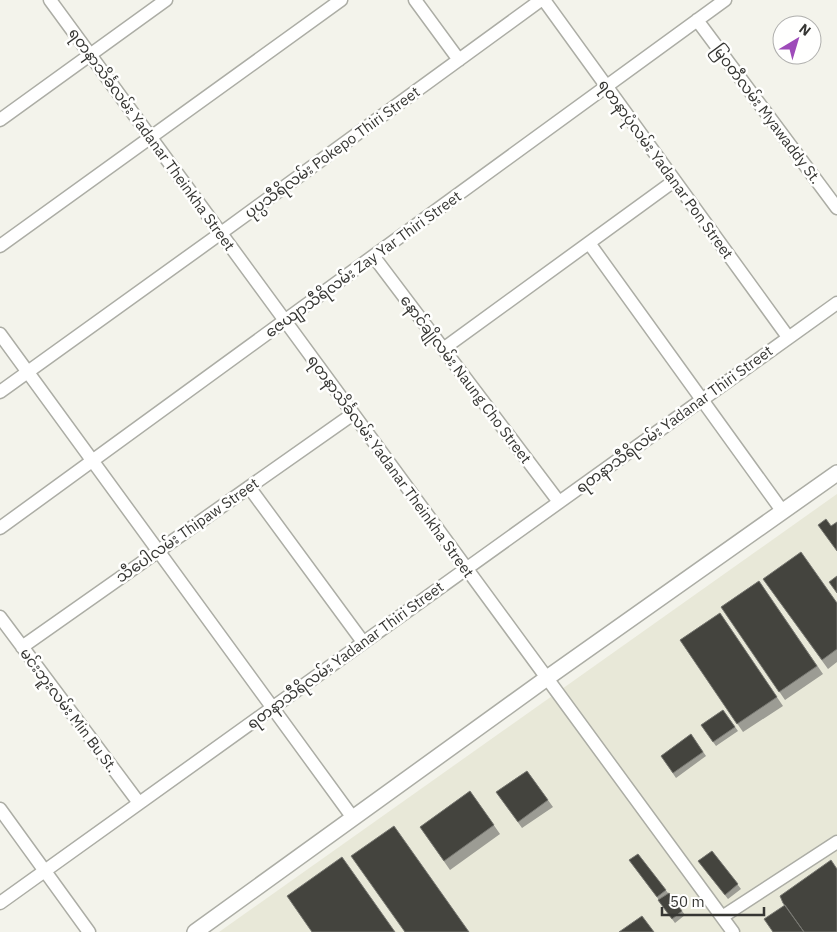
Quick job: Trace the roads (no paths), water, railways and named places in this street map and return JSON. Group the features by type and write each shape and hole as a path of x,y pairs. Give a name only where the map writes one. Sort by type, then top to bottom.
{"street":[{"name":"ရတနာသိင်္ခလမ်း Yadanar Theinkha Street","path":"50,0 733,932"},
{"path":"0,120 166,0"},
{"path":"0,246 341,0"},
{"path":"415,0 459,60"},
{"name":"ပုပ္ပသီရိလမ်း Pokepo Thiri Street","path":"0,392 542,0"},
{"name":"ရတနာပုံလမ်း Yadanar Pon Street","path":"542,0 788,338"},
{"name":"ဇေယျာသီရိလမ်း Zay Yar Thiri Street","path":"0,528 725,0"},
{"name":"မြဝတီလမ်း Myawaddy St.","path":"697,20 837,208"},
{"path":"443,349 674,180"},
{"path":"589,243 783,512"},
{"name":"နောင်ချိုလမ်း Naung Cho Street","path":"374,257 558,502"},
{"name":"ရတနာသီရိလမ်း Yadanar Thiri Street","path":"0,903 837,303"},
{"path":"0,334 353,818"},
{"name":"သီပေါလမ်း Thipaw Street","path":"22,646 353,414"},
{"path":"195,932 547,678 837,473"},
{"path":"249,487 363,642"},
{"name":"မင်းဘူးလမ်း Min Bu St.","path":"0,617 139,803"},
{"path":"0,809 89,932"},
{"path":"722,917 837,842"}]}
